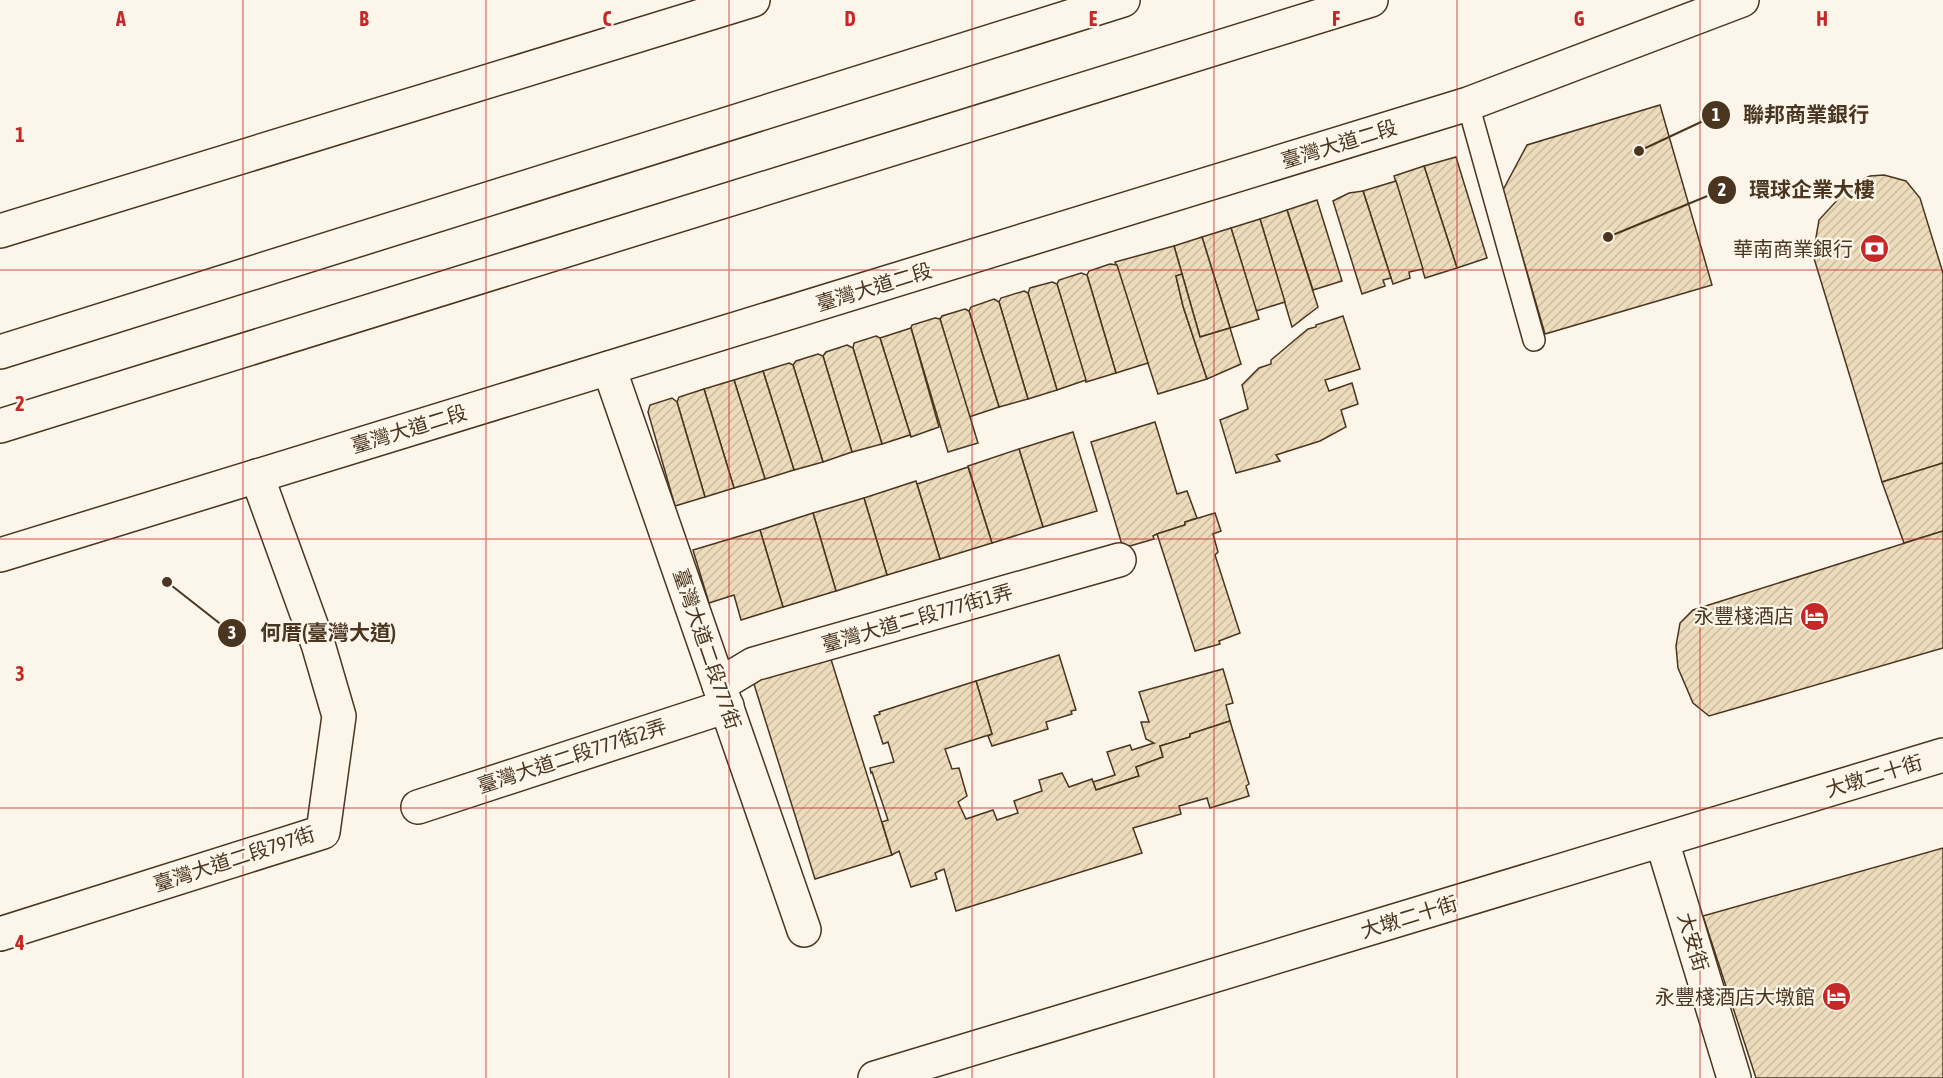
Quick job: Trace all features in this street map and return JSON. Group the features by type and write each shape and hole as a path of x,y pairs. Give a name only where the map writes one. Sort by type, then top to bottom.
{"main road":[{"path":"0,231 753,0"},
{"path":"0,352 1123,0"},
{"path":"0,426 1371,0"},
{"name":"臺灣大道二段","path":"0,555 1468,104 1742,0"},
{"name":"臺灣大道二段777街","path":"609,368 804,930"},
{"name":"臺灣大道二段797街","path":"0,934 322,832 339,716 318,644 257,476"},
{"name":"臺灣大道二段777街1弄","path":"723,696 754,664 1119,560"},
{"name":"臺灣大道二段777街2弄","path":"418,807 723,696"},
{"name":"大墩二十街","path":"875,1078 1943,755"},
{"name":"大安街","path":"1662,841 1734,1078"}],"lane":[{"path":"1468,104 1534,340"}],"building":[{"path":"1660,105 1712,285 1545,334 1503,190 1527,145"},
{"path":"1456,157 1487,258 1457,268 1424,166"},
{"path":"1424,166 1457,268 1425,278 1394,176"},
{"path":"1884,175 1906,181 1920,198 1943,273 1943,463 1882,482 1813,255 1819,220 1851,185 1870,176"},
{"path":"1396,181 1423,269 1409,272 1410,278 1393,284 1363,191"},
{"path":"1363,191 1391,278 1383,280 1385,286 1362,294 1333,201 1349,193"},
{"path":"1317,200 1342,281 1313,290 1287,210"},
{"path":"1287,210 1318,307 1292,327 1260,219"},
{"path":"1260,219 1285,302 1256,311 1231,228"},
{"path":"1231,228 1259,319 1230,328 1202,237"},
{"path":"1202,237 1230,328 1200,337 1174,246"},
{"path":"1174,246 1182,274 1176,276 1183,306 1207,379 1158,394 1115,262"},
{"path":"1110,264 1117,265 1148,363 1116,373 1087,275 1089,271"},
{"path":"1081,273 1087,275 1116,373 1086,382 1057,284 1059,280"},
{"path":"1182,274 1200,337 1230,328 1241,364 1207,379 1183,306 1176,276"},
{"path":"1052,282 1057,284 1086,380 1057,390 1028,293 1030,288"},
{"path":"1024,291 1028,293 1057,390 1028,399 999,302 1001,298"},
{"path":"994,299 999,302 1028,399 999,407 969,311 971,307"},
{"path":"965,309 969,311 999,407 969,417 940,319 942,316"},
{"path":"1343,316 1360,369 1325,380 1329,391 1352,383 1358,404 1341,410 1346,427 1320,441 1276,455 1280,461 1236,473 1220,420 1248,409 1242,385 1259,368 1271,364 1271,360 1308,329"},
{"path":"935,318 940,319 978,443 948,452 911,328 912,325"},
{"path":"911,328 939,427 911,437 880,338"},
{"path":"876,336 880,338 911,437 910,435 882,444 853,348 854,343"},
{"path":"847,345 853,348 882,444 852,452 823,356 826,352"},
{"path":"818,354 823,356 852,452 823,462 793,365 796,361"},
{"path":"789,363 793,365 823,462 794,470 763,371"},
{"path":"763,371 794,470 765,479 734,380"},
{"path":"734,380 765,479 734,488 704,389"},
{"path":"704,389 734,488 705,497 677,402 679,397"},
{"path":"672,398 677,402 705,497 675,506 648,412 650,405"},
{"path":"1155,422 1177,494 1187,491 1197,518 1185,522 1185,525 1157,534 1153,536 1154,539 1123,548 1091,442"},
{"path":"1073,432 1097,511 1043,527 1019,449"},
{"path":"1019,449 1043,527 992,543 968,466"},
{"path":"1943,463 1943,531 1904,543 1882,482"},
{"path":"968,467 992,543 940,559 917,484"},
{"path":"916,481 940,559 887,575 864,498"},
{"path":"864,498 887,575 836,591 813,513"},
{"path":"813,513 836,591 783,607 760,530"},
{"path":"1215,513 1221,531 1213,534 1218,552 1215,555 1240,633 1219,641 1220,644 1195,651 1157,534"},
{"path":"760,530 783,607 741,620 734,595 709,603 693,550"},
{"name":"永豐棧酒店","path":"1943,531 1943,648 1709,716 1693,703 1678,668 1676,646 1680,623 1693,610"},
{"path":"1059,655 1076,710 1071,711 1072,714 1046,722 1048,729 992,746 988,736 992,734 976,681"},
{"path":"830,656 892,855 815,879 753,681"},
{"path":"1223,669 1233,703 1226,705 1230,721 1160,746 1163,757 1136,767 1139,776 1096,790 1093,782 1115,775 1107,752 1130,745 1132,750 1154,743 1146,739 1141,722 1149,722 1139,692"},
{"path":"976,681 992,734 945,749 952,769 959,768 967,796 958,802 966,819 993,810 997,820 1018,813 1014,801 1042,791 1039,780 1062,773 1069,787 1092,779 1096,790 1139,776 1136,767 1163,757 1160,746 1230,721 1249,784 1246,786 1249,796 1210,808 1207,798 1179,806 1181,814 1133,828 1142,853 956,911 944,869 935,873 937,879 911,887 899,851 892,855 882,822 888,820 870,768 894,762 888,742 883,744 874,716 880,714 879,712"},
{"name":"永豐棧酒店大墩館","path":"1943,848 1943,1078 1756,1078 1703,916"}],"place":[{"name":"聯邦商業銀行","path":"1639,151"},
{"name":"環球企業大樓","path":"1608,237"},
{"name":"華南商業銀行","path":"1874,249"},
{"name":"何厝(臺灣大道)","path":"167,582"},
{"name":"永豐棧酒店","path":"1815,616"},
{"name":"永豐棧酒店大墩館","path":"1836,997"}]}
